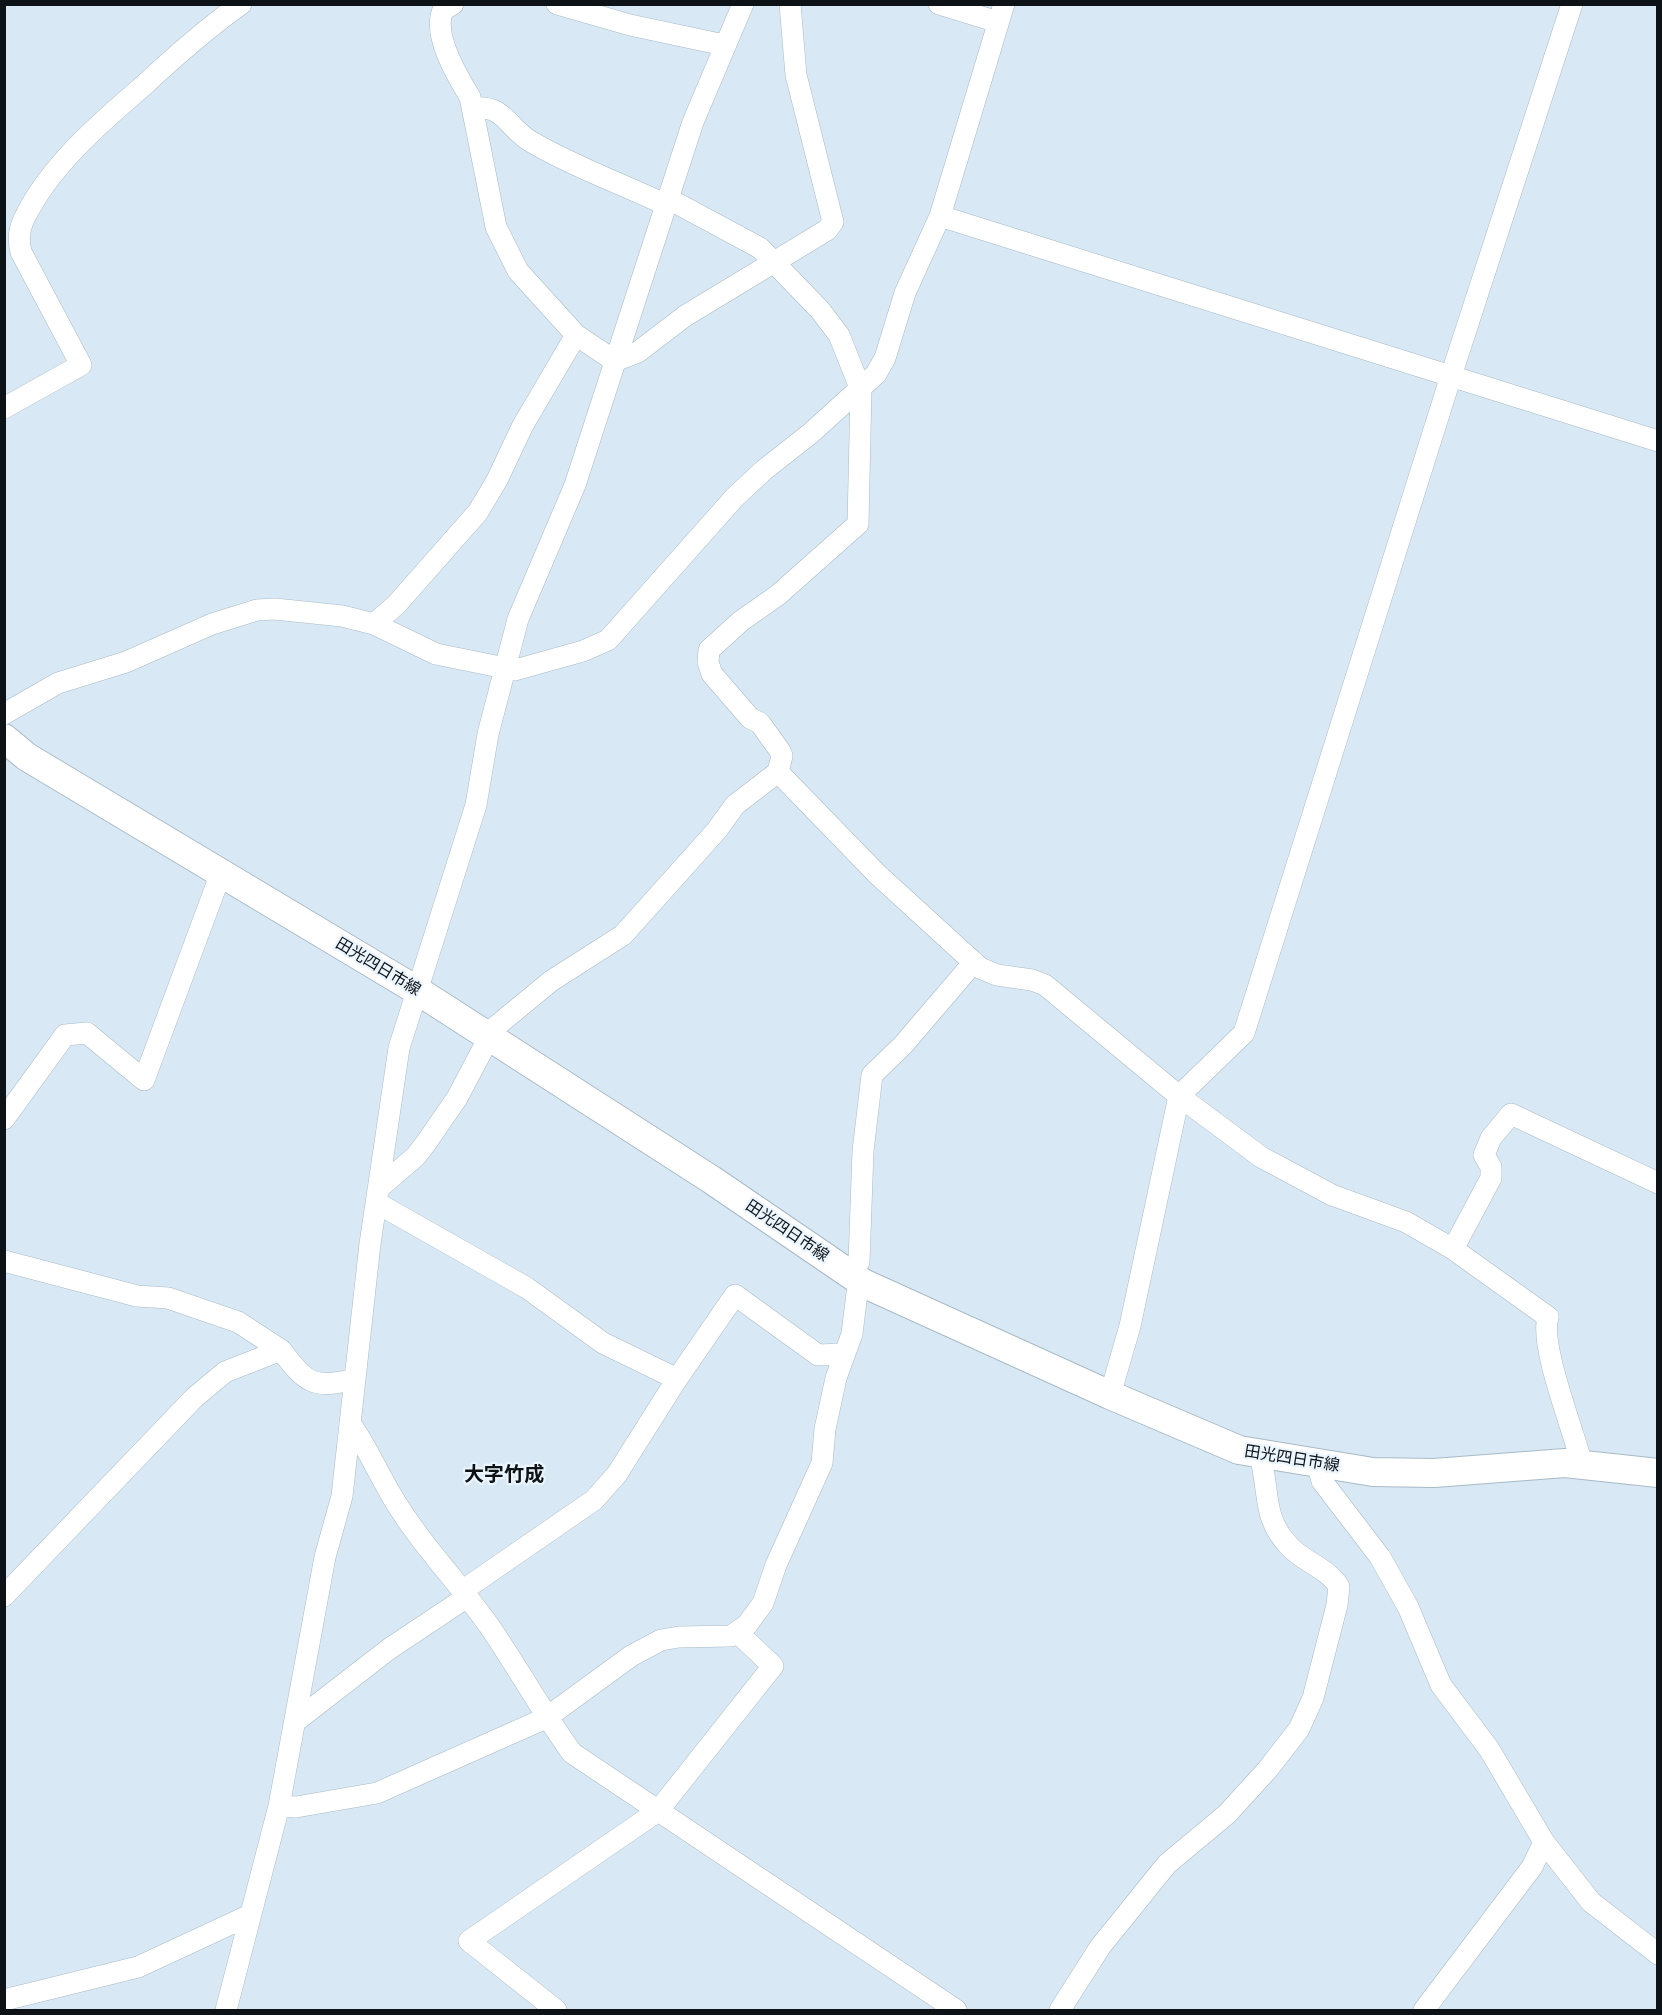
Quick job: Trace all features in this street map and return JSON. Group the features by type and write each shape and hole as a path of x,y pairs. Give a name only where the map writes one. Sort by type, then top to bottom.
{"main road":[{"name":"田光四日市線","path":"4,738 27,757 418,991 489,1036 712,1180 857,1279 1110,1395 1239,1450 1373,1472 1434,1473 1543,1463 1658,1473"}],"street":[{"path":"4,408 81,365 21,252 19,238 24,217 43,189 92,130 168,63 241,4"},
{"path":"557,4 630,25 724,45"},
{"path":"226,2010 279,1806 325,1557 342,1496 383,1143 399,1048 476,805 504,667 518,619 575,485 693,122 743,4"},
{"path":"615,361 638,352 685,316 827,230 833,222 796,75 790,4"},
{"path":"4,714 58,683 134,659 183,636 251,611 275,609 313,612 374,624 436,654 493,667 525,669 583,651 608,640 735,497 861,390 885,358 905,293 940,216 1001,13 939,4"},
{"path":"1110,1395 1130,1326 1179,1096 1244,1033 1451,376 1572,4"},
{"path":"444,6 439,18 441,36 473,108 496,227 518,271 576,335 615,361"},
{"path":"378,1195 426,1143 457,1098 489,1036 551,981 623,935 717,830 735,805 778,772 782,756 780,751 760,723 750,718 712,674 708,662 709,650 741,621 778,595 858,524 861,390 838,335 820,310 773,261 750,242 666,201 528,140 501,114 488,107 473,108"},
{"path":"940,216 1658,441"},
{"path":"374,624 396,604 478,512 497,480 524,425 576,335"},
{"path":"778,772 877,874 974,962 997,975 1039,981 1179,1096 1261,1157 1332,1195 1406,1222 1453,1249 1548,1317 1545,1327 1551,1367 1562,1394 1582,1465"},
{"path":"8,1107 65,1035 87,1033 144,1080 221,873"},
{"path":"279,1806 296,1807 377,1793 546,1718 631,1656 661,1640 679,1637 723,1637 738,1633 756,1617 763,1604 776,1565 818,1477 825,1452 825,1429 844,1354 852,1334 859,1262 862,1151 872,1075 903,1045 974,962"},
{"path":"1453,1249 1491,1178 1491,1167 1484,1155 1486,1145 1510,1114 1658,1183"},
{"path":"378,1195 527,1288 603,1343 677,1379"},
{"path":"4,1261 137,1296 168,1298 238,1322 282,1350 298,1372 311,1381 327,1385 355,1379"},
{"path":"296,1720 604,1491 735,1295 818,1355 844,1354"},
{"path":"4,1596 194,1398 225,1372 282,1350"},
{"path":"351,1423 366,1446 393,1498 492,1631 546,1718 572,1753 956,2010"},
{"path":"1060,2010 1100,1947 1167,1864 1227,1814 1268,1769 1299,1729 1313,1698 1337,1605 1339,1587 1331,1577 1293,1550 1273,1523 1266,1505 1266,1474 1259,1453"},
{"path":"1317,1462 1322,1481 1380,1557 1402,1597 1441,1685 1489,1749 1544,1842 1591,1902 1658,1954"},
{"path":"556,2010 469,1941 658,1812 773,1666 738,1633"},
{"path":"1424,2010 1532,1867 1544,1842"},
{"path":"4,2000 138,1967 250,1915"}],"district":[{"name":"大字竹成","path":"504,1475"}]}
